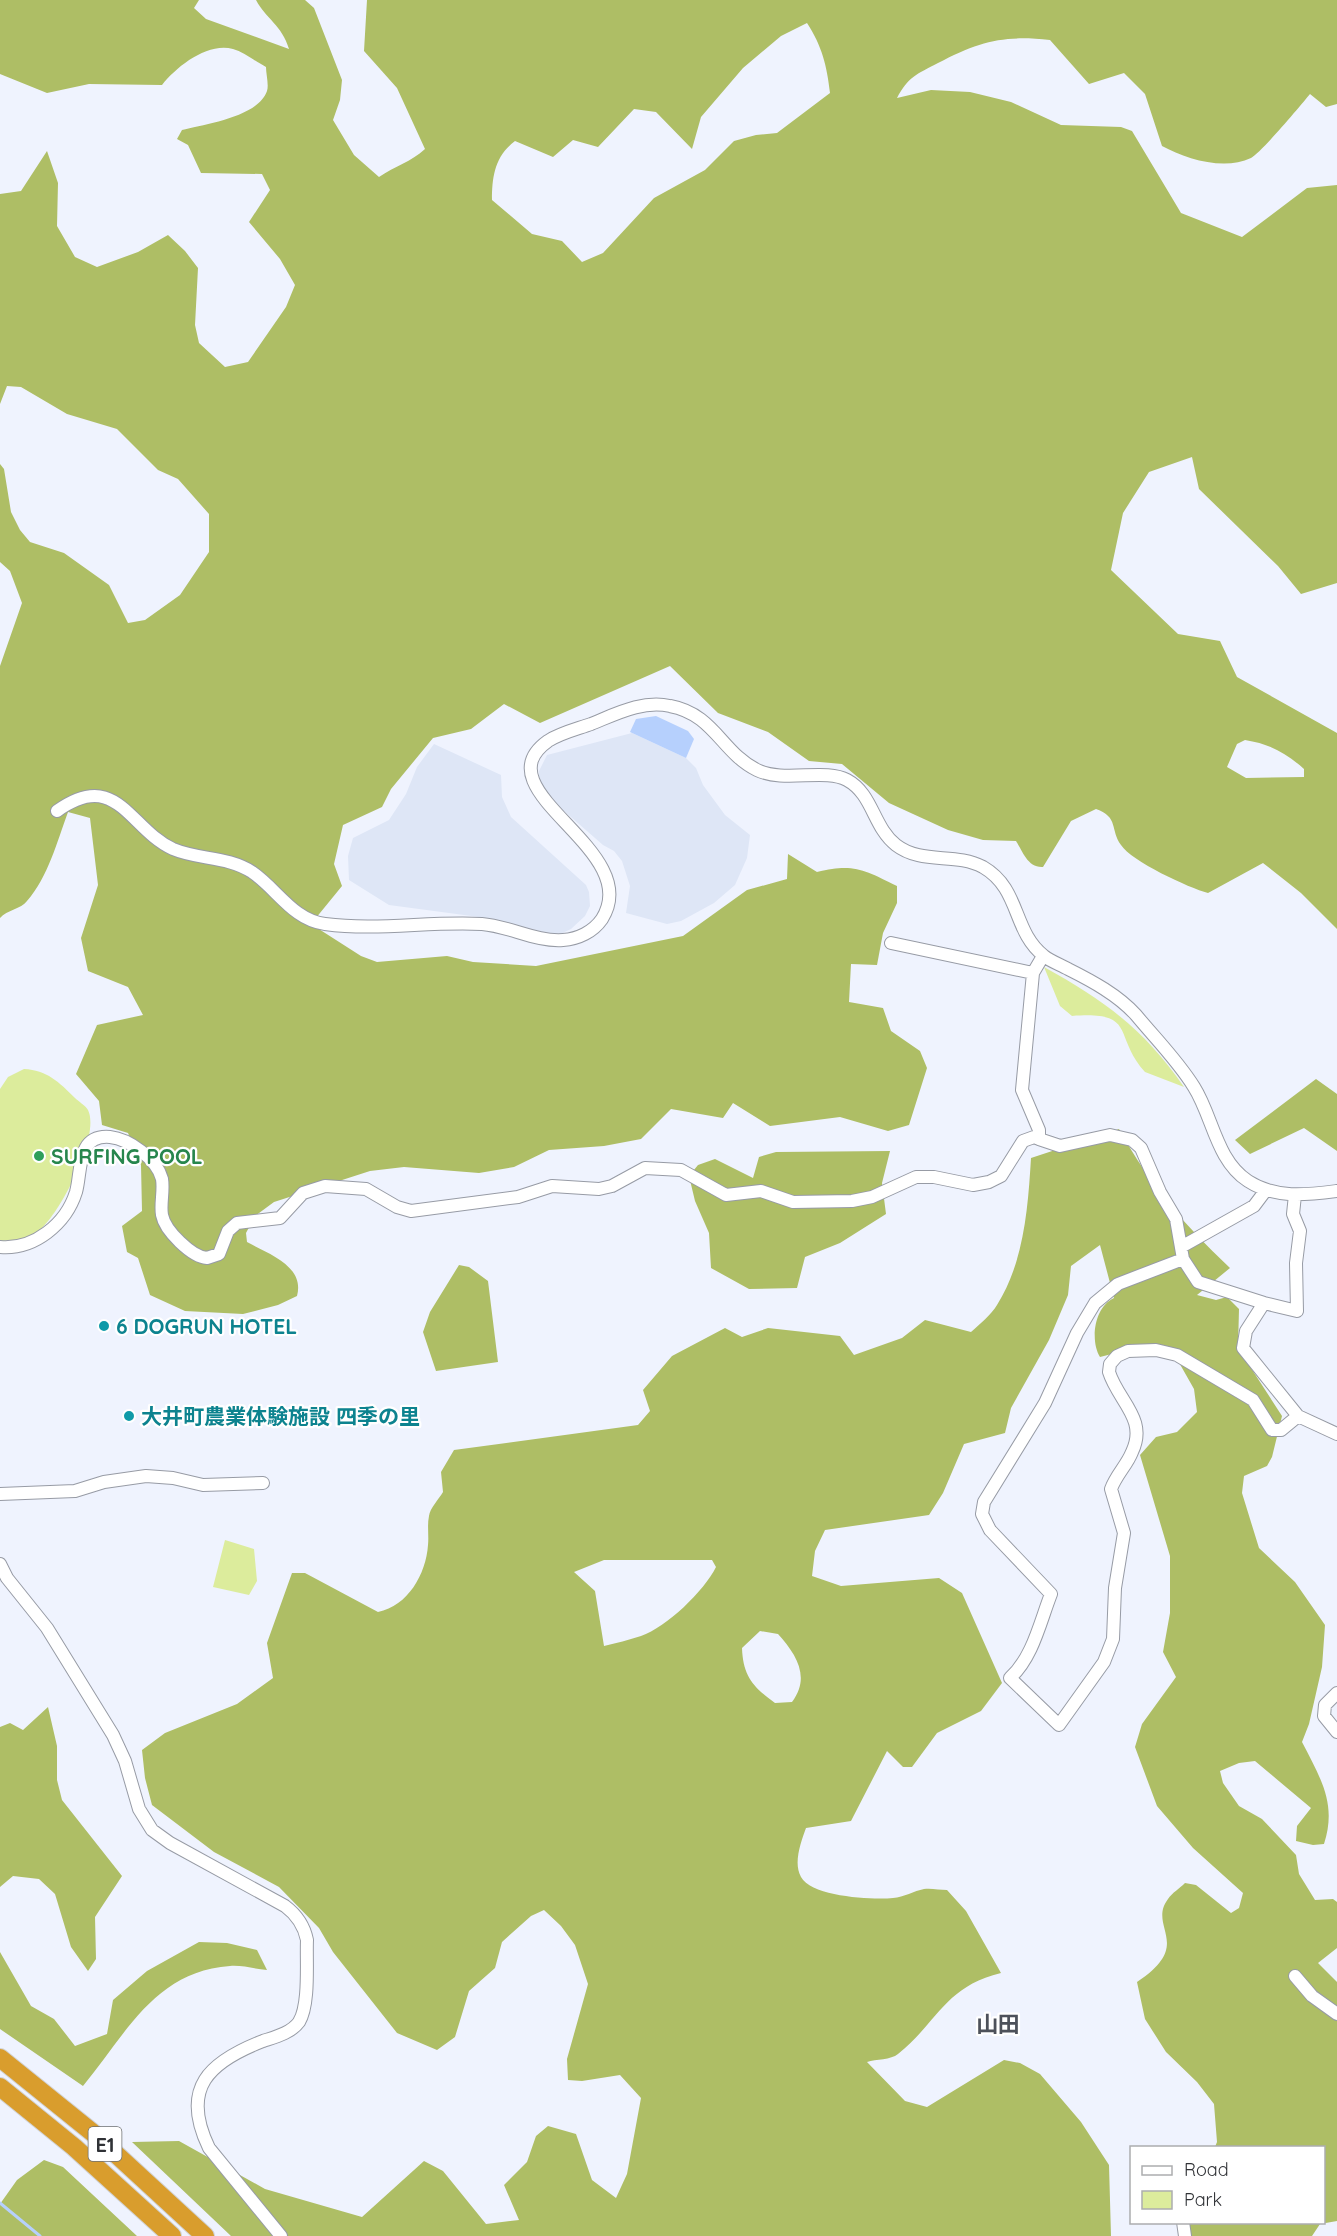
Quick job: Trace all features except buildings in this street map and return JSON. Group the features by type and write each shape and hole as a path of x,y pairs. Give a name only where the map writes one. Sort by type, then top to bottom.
{"highway":[{"name":"E1","path":"0,2058 93,2133 205,2236"},
{"name":"E1","path":"0,2087 74,2147 172,2236"}],"street":[{"path":"57,811 80,798 107,798 132,813 153,837 186,853 216,857 242,866 272,888 296,912 322,924 481,924 564,940 586,934 600,922 610,896 609,879 600,862 535,788 532,774 534,760 541,747 554,738 636,707 670,706 701,718 744,762 766,774 838,776 851,782 866,798 876,822 886,836 911,854 922,858 967,860 992,873 1011,893 1023,929 1043,956 1113,994 1130,1009 1190,1081 1201,1099 1221,1150 1231,1165 1245,1179 1266,1190 1295,1195 1337,1191"},
{"path":"891,943 1033,973"},
{"path":"1040,1139 1040,1130 1022,1090 1033,973 1043,956"},
{"path":"0,1247 13,1248 30,1244 49,1230 73,1198 85,1148 96,1140 108,1137 131,1143 154,1166 161,1176 164,1221 192,1253 207,1258 219,1254 228,1231 237,1223 280,1218 303,1193 325,1186 366,1189 397,1207 411,1211 518,1197 552,1186 599,1189 612,1186 640,1169 669,1168 695,1175 726,1195 761,1191 793,1202 827,1203 861,1200 916,1177 934,1177 973,1185 989,1182 1001,1176 1023,1141 1034,1137 1060,1146 1110,1135 1132,1140 1141,1148 1160,1192 1176,1219 1182,1253 1198,1282 1297,1311 1296,1263 1300,1226 1293,1214 1295,1195"},
{"path":"1266,1190 1254,1206 1182,1253 1118,1284 1095,1302 1077,1333 1045,1402 984,1502 982,1514 990,1530 1051,1593 1028,1655 1021,1668 1010,1678 1059,1725 1104,1662 1113,1639 1115,1588 1124,1533 1111,1488 1131,1456 1138,1433 1132,1412 1111,1378 1110,1364 1117,1356 1128,1351 1156,1350 1177,1355 1253,1400 1272,1430 1281,1430 1298,1416"},
{"path":"1264,1303 1246,1331 1243,1347 1298,1416 1337,1434"},
{"path":"0,1494 75,1491 104,1482 146,1476 173,1478 203,1485 263,1484"},
{"path":"0,1564 7,1578 46,1628 113,1735 125,1761 139,1809 152,1830 160,1837 285,1906 305,1929 307,1940 304,2008 300,2019 290,2030 233,2053 218,2063 204,2082 197,2107 202,2134 209,2148 281,2236"},
{"path":"1337,1693 1325,1705 1324,1716 1337,1731"},
{"path":"1295,1976 1312,1996 1337,2014"}],"shaded area":[{"path":"632,733 686,758 696,768 703,785 725,815 750,835 747,858 735,885 714,903 681,921 667,924 626,913 630,886 622,861 614,851 603,845 540,790 539,771 547,755"},
{"path":"434,744 501,775 502,797 511,817 586,885 590,906 585,916 571,929 556,936 520,931 479,917 389,905 349,880 348,856 353,838 389,820 406,794 417,767"}],"green space":[{"path":"0,0 199,0 194,8 206,19 289,49 278,28 256,0 305,0 314,8 342,80 340,100 333,120 354,155 379,177 425,149 397,88 364,51 367,0 1337,0 1337,104 1326,107 1310,94 1256,155 1240,162 1205,162 1162,146 1145,94 1124,73 1089,84 1050,40 1005,39 967,49 914,77 905,85 897,98 931,90 970,92 1011,102 1061,125 1121,127 1132,131 1181,213 1242,237 1307,188 1337,185 1337,583 1301,594 1278,566 1199,489 1192,457 1149,472 1123,513 1111,570 1178,634 1220,641 1237,677 1337,733 1337,929 1301,893 1263,863 1208,893 1161,873 1136,859 1127,851 1121,845 1111,820 1096,809 1071,821 1043,867 1038,867 1026,858 1016,841 983,840 948,830 889,803 842,764 809,761 768,732 718,713 670,666 540,723 504,704 471,729 433,738 391,789 382,807 343,825 334,864 342,886 311,924 361,956 377,962 447,956 473,962 536,966 683,936 747,890 787,879 788,854 817,872 850,868 867,872 897,886 897,903 883,933 877,965 851,964 849,1002 883,1008 891,1031 920,1051 927,1068 909,1125 888,1131 840,1117 770,1126 733,1103 723,1118 671,1109 641,1139 604,1146 549,1150 514,1167 479,1173 404,1167 370,1171 274,1202 255,1216 246,1233 247,1242 275,1256 290,1269 296,1277 297,1296 278,1305 243,1314 185,1311 150,1295 138,1258 127,1252 122,1226 142,1211 141,1165 128,1133 102,1125 99,1101 76,1074 97,1025 143,1015 128,987 88,971 81,938 98,885 90,818 68,812 51,859 34,892 24,904 0,918 0,666 22,603 10,571 0,562 0,464 4,469 11,512 20,530 30,542 64,553 109,585 128,623 145,620 180,595 209,552 209,514 178,479 158,470 117,429 67,414 21,387 7,386 0,404 0,194 21,191 47,151 58,183 57,226 75,257 97,267 138,252 168,235 185,251 198,268 195,325 199,343 225,367 248,362 286,307 295,285 280,259 249,222 270,190 262,174 201,173 188,145 177,139 182,130 230,118 262,100 268,83 266,67 237,50 213,49 184,63 162,85 89,84 47,93 0,74","holes":["807,23 823,56 830,93 777,133 756,135 734,141 705,170 654,198 603,253 582,262 562,241 532,234 492,200 496,167 503,153 515,141 553,157 573,140 598,147 634,109 656,112 692,149 701,117 743,68 781,36","1245,740 1270,747 1291,758 1304,769 1304,777 1246,778 1227,767 1237,744"]},
{"path":"1044,967 1086,992 1122,1018 1154,1049 1184,1087 1145,1072 1135,1059 1121,1028 1115,1022 1107,1017 1093,1015 1072,1016 1060,1006"},
{"name":"SURFING POOL","path":"24,1069 46,1074 86,1107 90,1122 88,1138 83,1157 66,1195 45,1225 28,1237 0,1241 0,1089 8,1077"},
{"path":"1316,1079 1337,1094 1337,1151 1304,1128 1250,1154 1235,1140"},
{"path":"1119,1129 1143,1169 1168,1203 1230,1268 1197,1295 1216,1300 1227,1297 1239,1309 1238,1348 1282,1416 1272,1457 1267,1466 1244,1476 1242,1493 1259,1548 1295,1582 1325,1625 1322,1667 1309,1724 1302,1742 1321,1780 1328,1804 1328,1830 1324,1844 1313,1845 1296,1841 1297,1826 1311,1808 1255,1761 1239,1763 1220,1771 1223,1783 1239,1806 1262,1819 1296,1855 1299,1874 1315,1900 1333,1899 1337,1902 1337,1948 1318,1963 1337,1982 1337,2221 1325,2223 1325,2146 1215,2146 1214,2104 1197,2082 1166,2052 1145,2019 1137,1982 1154,1969 1163,1957 1167,1946 1162,1918 1163,1909 1170,1897 1185,1883 1196,1885 1231,1913 1239,1908 1243,1893 1193,1848 1157,1806 1135,1747 1142,1724 1176,1677 1163,1652 1170,1613 1170,1556 1140,1455 1156,1437 1177,1432 1197,1412 1194,1389 1177,1359 1143,1346 1100,1357 1095,1342 1098,1316 1107,1302 1114,1298 1100,1245 1071,1266 1068,1295 1049,1340 1011,1408 1005,1433 964,1444 943,1493 929,1515 825,1530 815,1551 812,1576 841,1586 939,1578 962,1593 1002,1683 981,1711 937,1733 912,1767 903,1767 887,1751 851,1821 806,1828 798,1865 801,1877 807,1884 830,1893 858,1898 884,1898 897,1897 924,1889 947,1890 966,1911 1001,1973 982,1979 954,1996 898,2054 867,2062 905,2101 927,2107 1004,2060 1020,2063 1040,2074 1081,2122 1109,2165 1111,2236 231,2236 132,2142 179,2141 265,2189 362,2217 424,2161 443,2171 486,2224 519,2220 504,2185 527,2162 536,2136 548,2126 576,2134 592,2180 616,2198 627,2174 641,2098 620,2075 582,2081 568,2080 567,2059 588,1984 575,1945 561,1926 544,1910 531,1916 502,1942 495,1968 469,1991 455,2037 437,2050 397,2033 333,1952 319,1928 279,1887 214,1852 152,1805 145,1778 142,1750 165,1733 237,1704 273,1678 267,1643 292,1573 305,1573 378,1612 389,1609 406,1596 414,1587 424,1567 430,1513 443,1492 441,1472 454,1450 638,1425 650,1411 643,1390 672,1356 725,1328 742,1337 768,1328 840,1336 854,1355 902,1338 925,1320 971,1332 995,1309 1006,1288 1019,1253 1031,1158","holes":["604,1560 712,1560 716,1567 703,1587 673,1617 641,1636 604,1646 595,1591 574,1572","760,1631 778,1634 795,1658 801,1675 798,1693 792,1702 775,1703 755,1686 744,1666 742,1648"]},
{"path":"890,1151 882,1183 886,1214 840,1243 805,1257 797,1288 749,1289 711,1268 709,1233 695,1201 689,1176 698,1165 715,1159 753,1178 759,1157 776,1152"},
{"path":"459,1265 469,1267 488,1281 498,1362 436,1371 423,1332 430,1312"},
{"path":"225,1540 254,1549 257,1581 249,1595 213,1587"},
{"path":"48,1707 57,1746 57,1780 62,1800 122,1876 95,1917 96,1959 88,1971 71,1947 55,1894 39,1879 13,1876 0,1887 0,1727 10,1723 23,1730"},
{"path":"199,1942 227,1943 257,1950 267,1970 230,1966 204,1970 181,1980 162,1992 144,2008 83,2086 0,2029 0,1952 31,2006 54,2019 75,2046 107,2034 113,2000 147,1971"},
{"path":"44,2160 63,2167 137,2236 0,2236 0,2204 17,2180"},
{"path":"1184,2224 1320,2224 1312,2236 1184,2236"}],"water":[{"path":"656,716 688,731 694,739 686,758 630,732 636,719"}],"waterway":[{"path":"0,2203 40,2236"}],"place":[{"name":"SURFING POOL","path":"39,1156"},
{"name":"6 DOGRUN HOTEL","path":"104,1326"},
{"name":"大井町農業体験施設 四季の里","path":"129,1416"}],"district":[{"name":"山田","path":"998,2024"}]}
